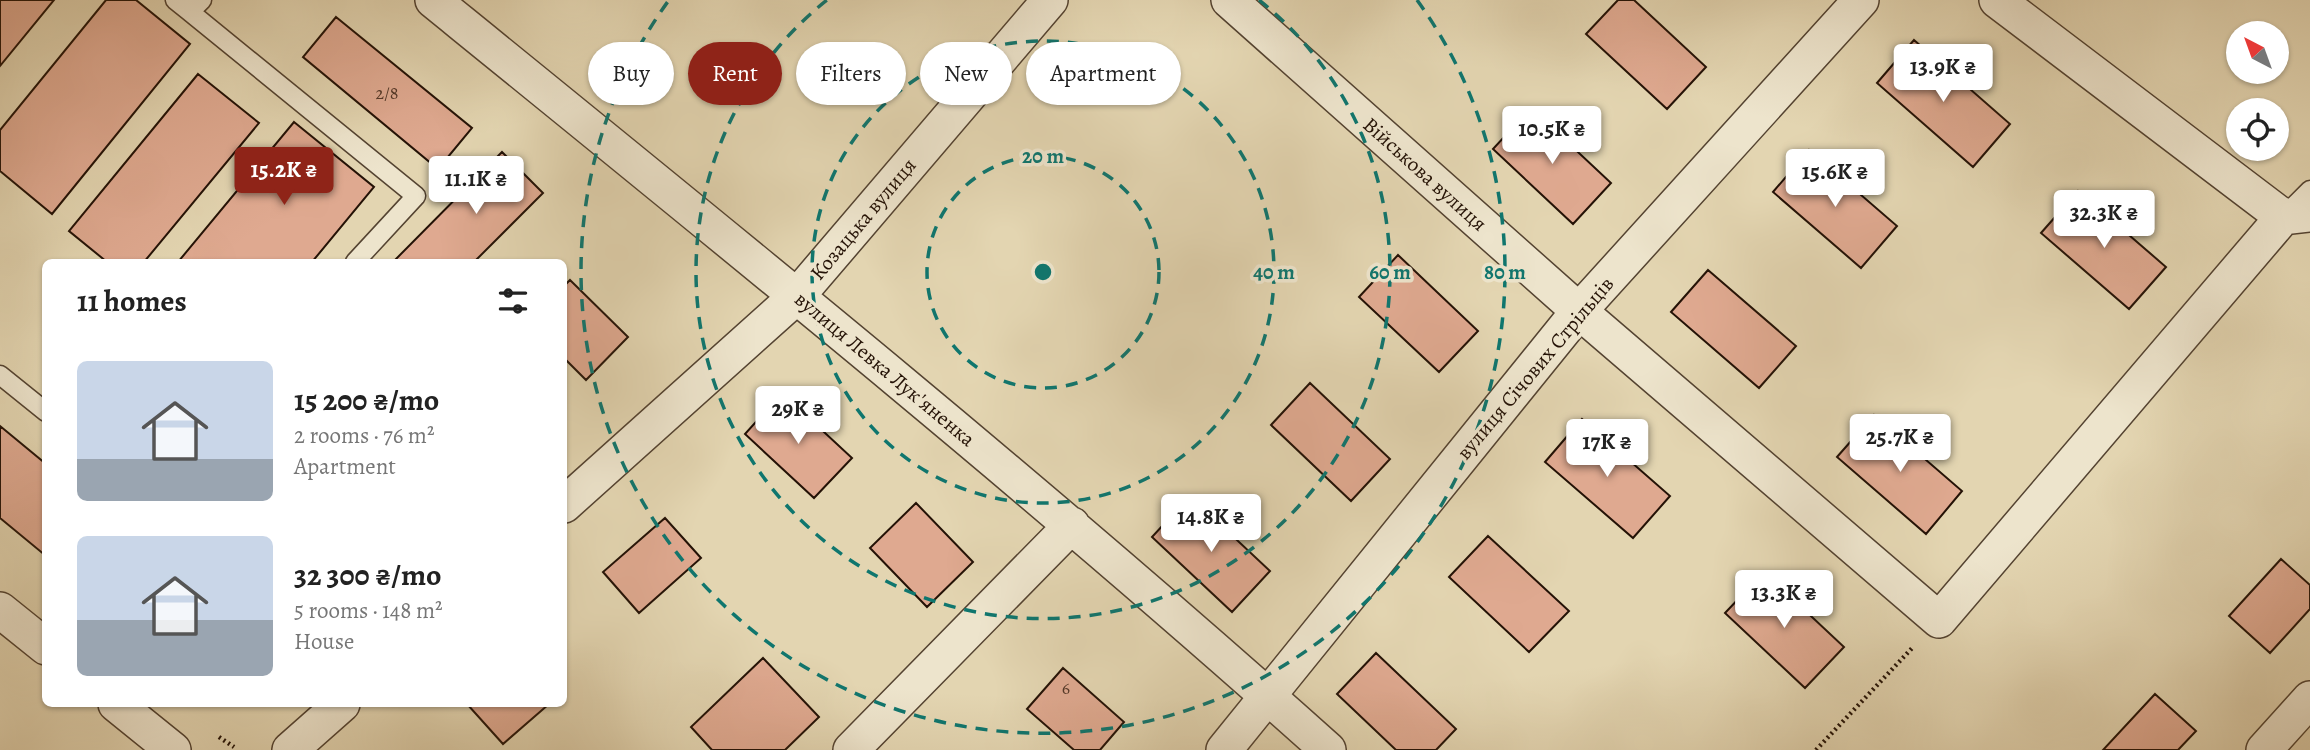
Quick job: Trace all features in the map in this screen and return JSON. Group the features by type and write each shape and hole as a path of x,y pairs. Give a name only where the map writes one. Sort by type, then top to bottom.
{"street":[{"name":"вулиця Левка Лук'яненка","path":"433,0 798,295 1072,525 1328,750"},
{"name":"Козацька вулиця","path":"567,502 798,295 1050,0"},
{"name":"Військова вулиця","path":"1229,0 1579,311 1939,620"},
{"name":"вулиця Січових Стрільців","path":"1224,750 1579,311 1861,0"},
{"path":"1939,620 2297,216 1997,0"},
{"path":"851,750 1072,525"},
{"path":"0,610 42,644"},
{"path":"2264,750 2310,699"},
{"path":"120,707 173,750"},
{"path":"290,750 339,707"}],"lane":[{"path":"175,0 196,6 416,196 358,259"},
{"path":"2297,216 2310,190"},
{"path":"0,375 42,409"}],"path":[{"path":"1816,750 1939,620"},
{"path":"219,737 234,747"}],"building":[{"path":"0,0 54,0 0,66"},
{"path":"106,0 136,0 190,44 52,214 0,171 0,130"},
{"path":"1618,0 1634,0 1706,67 1667,109 1586,34"},
{"path":"336,17 472,128 438,169 303,57"},
{"path":"1914,40 2010,124 1973,167 1877,83"},
{"path":"198,74 259,123 146,259 103,259 69,231"},
{"path":"1531,108 1611,183 1573,224 1493,149"},
{"path":"294,122 374,187 314,259 180,259"},
{"path":"1809,150 1897,226 1861,268 1773,192"},
{"path":"502,152 543,193 477,259 396,259"},
{"path":"2078,191 2166,267 2129,309 2041,233"},
{"path":"1398,255 1478,331 1439,372 1359,297"},
{"path":"1708,270 1796,346 1759,388 1671,312"},
{"path":"570,280 628,337 586,380 567,361 567,283"},
{"path":"1310,383 1390,459 1351,501 1271,425"},
{"path":"782,393 852,458 814,498 745,434"},
{"path":"1874,415 1962,491 1926,534 1837,457"},
{"path":"1582,419 1670,496 1633,538 1545,462"},
{"path":"0,426 42,461 42,553 0,518"},
{"path":"1190,496 1270,571 1232,612 1152,537"},
{"path":"916,503 973,562 927,607 870,548"},
{"path":"665,518 701,558 639,613 603,572"},
{"path":"1488,536 1569,611 1529,652 1449,577"},
{"path":"2281,559 2310,585 2310,609 2270,653 2229,616"},
{"path":"1764,572 1844,647 1805,688 1725,613"},
{"path":"1376,653 1456,729 1436,750 1396,750 1337,694"},
{"path":"763,658 819,717 785,750 712,750 691,727"},
{"path":"1063,668 1124,722 1100,750 1074,750 1027,709"},
{"path":"2155,694 2196,731 2178,750 2103,750"},
{"path":"470,707 546,707 503,744"}]}
